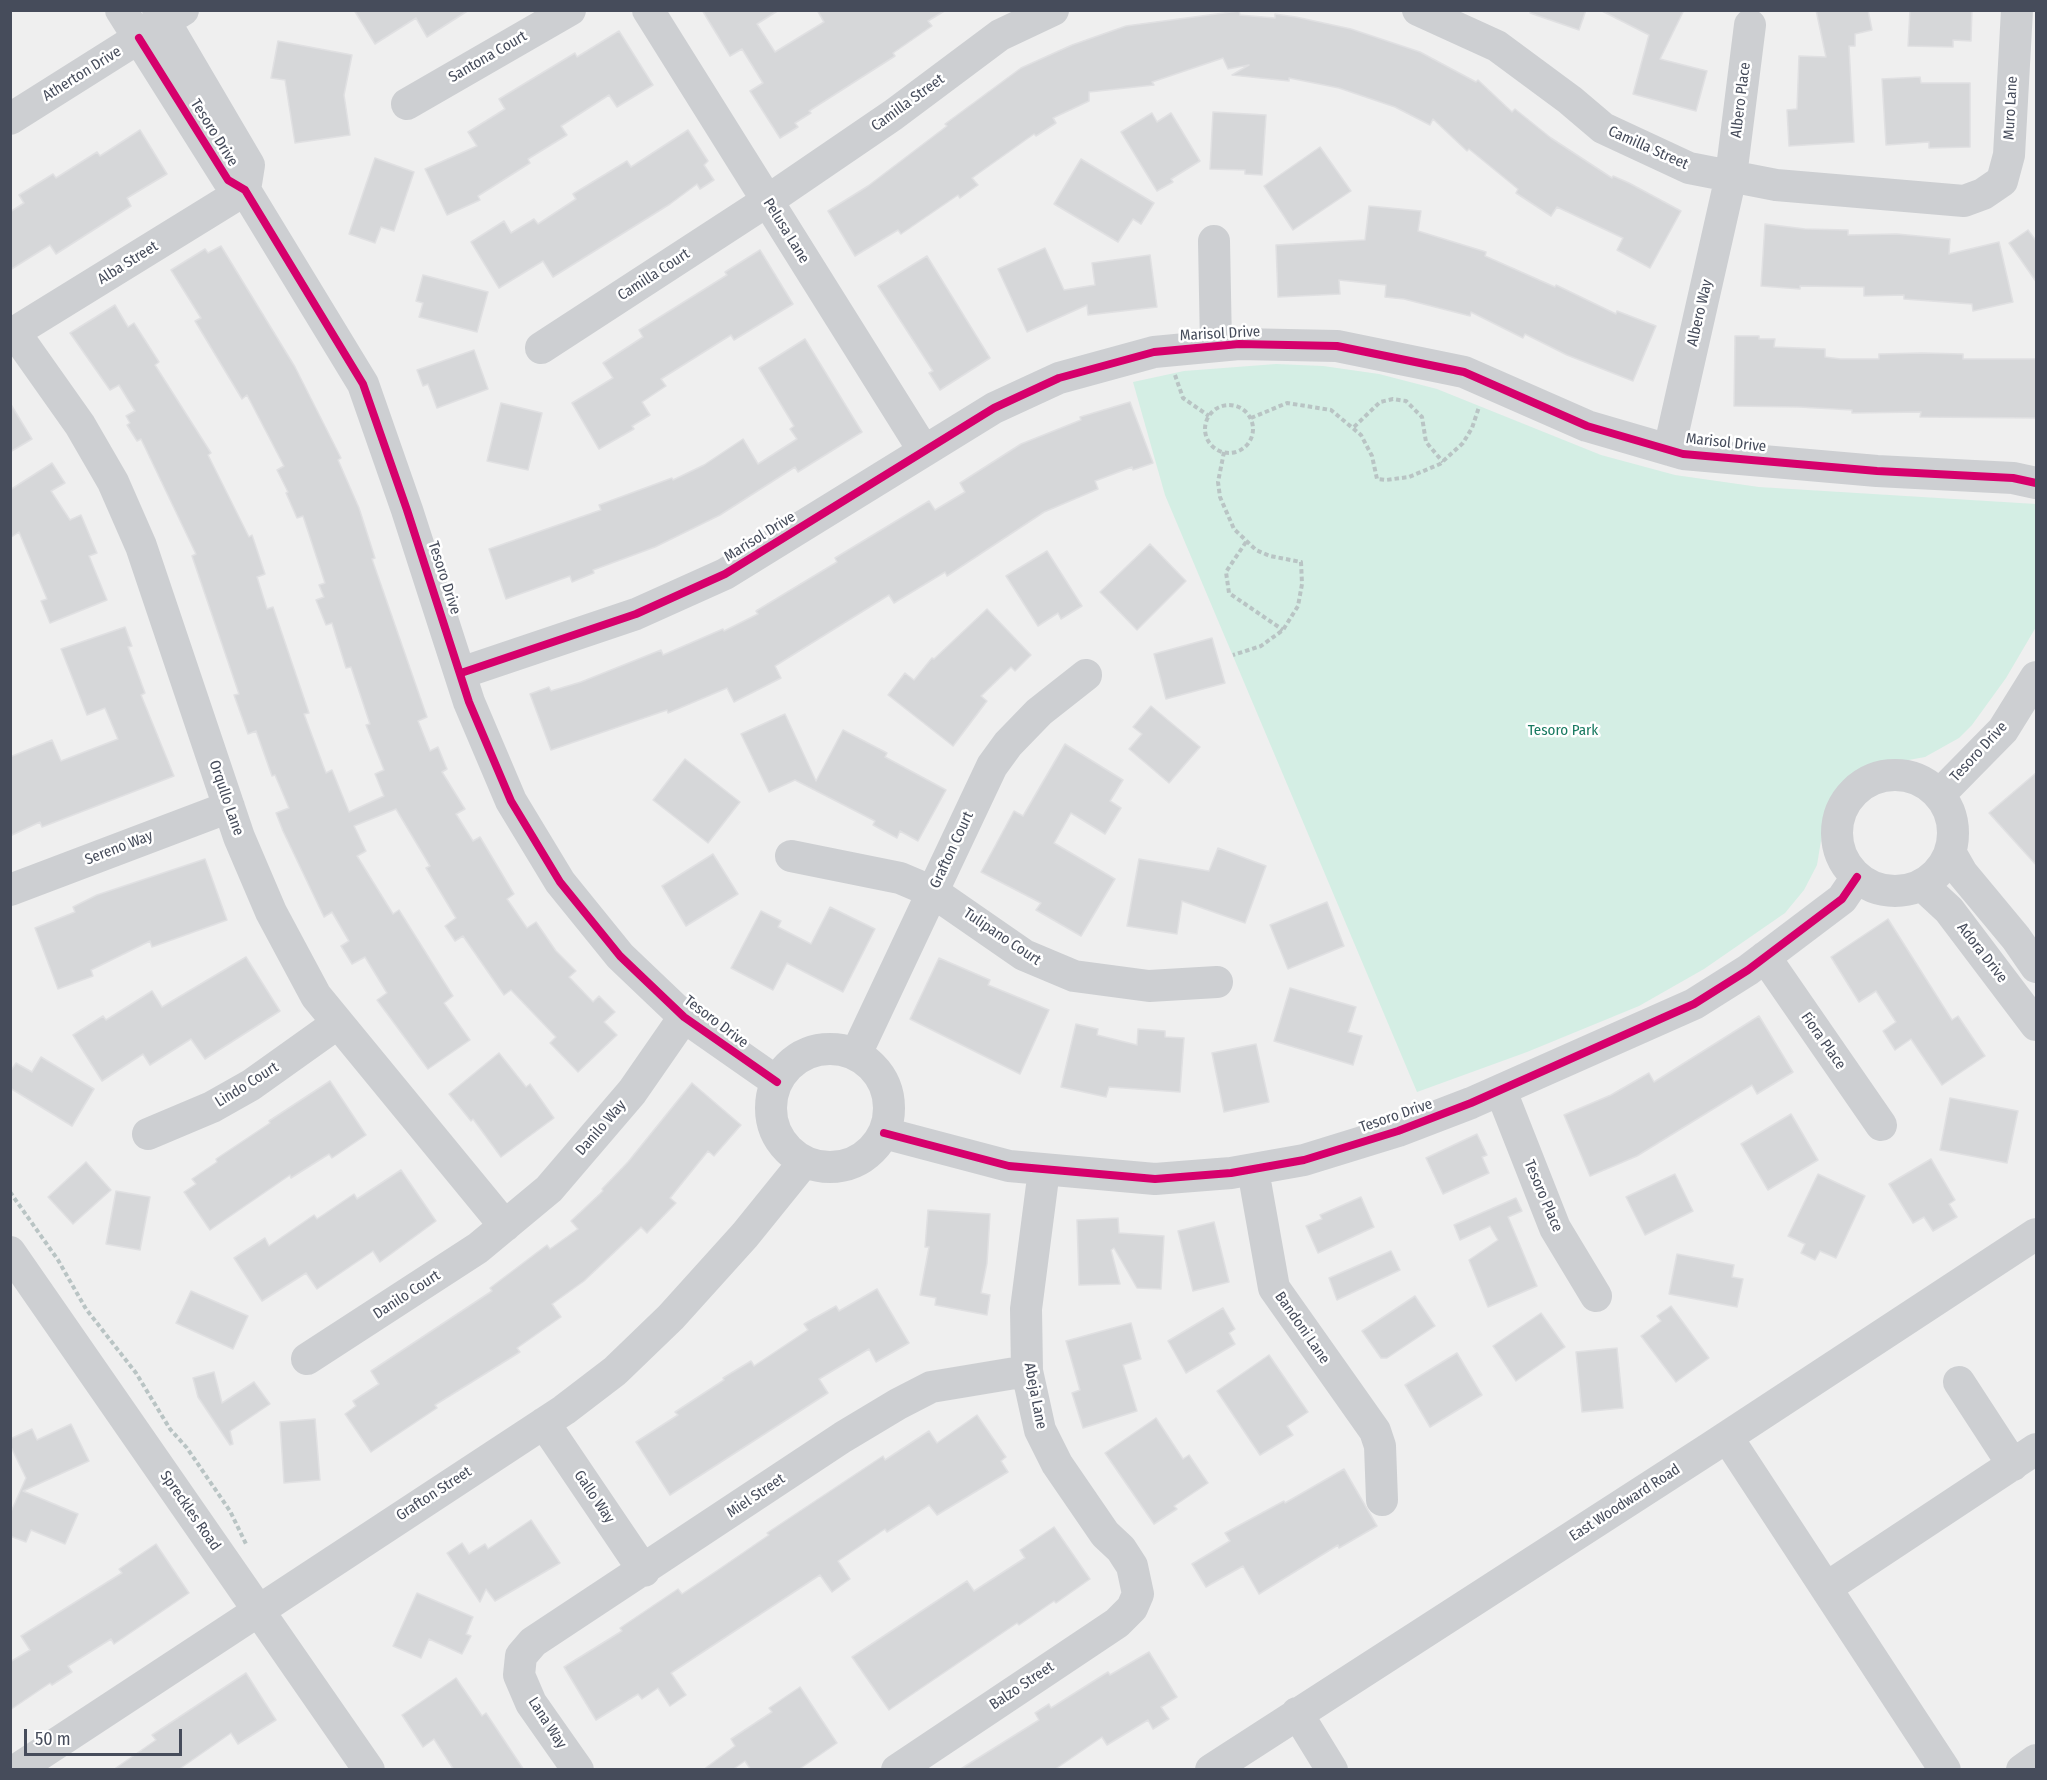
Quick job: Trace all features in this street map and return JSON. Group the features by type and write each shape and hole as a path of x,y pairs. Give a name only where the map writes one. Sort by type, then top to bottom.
{"street":[{"name":"Tesoro Drive","path":"122,10 161,20 228,180 245,190 363,384 469,702 511,801 560,882 620,956 684,1017 777,1082"},
{"name":"Santona Court","path":"407,104 570,10"},
{"name":"Pelusa Lane","path":"648,10 924,451"},
{"name":"Camilla Street","path":"767,201 893,115 1000,35 1053,10"},
{"name":"Camilla Street","path":"1418,10 1467,21 1603,128 1689,168 1776,185 1964,201 1983,195"},
{"name":"Muro Lane","path":"1983,195 2002,181 2009,155 2017,10"},
{"name":"Atherton Drive","path":"10,118 161,20"},
{"name":"Albero Place","path":"1731,176 1750,25"},
{"name":"Albero Way","path":"1669,450 1731,176"},
{"name":"Alba Street","path":"13,334 245,190"},
{"name":"Camilla Court","path":"542,348 767,201"},
{"path":"1214,241 1216,346"},
{"name":"Orqullo Lane","path":"13,334 80,425 113,482 141,546 229,807 271,912 316,996 504,1226"},
{"name":"Marisol Drive","path":"461,673 636,614 725,574 994,408 1059,378 1155,352 1239,344 1337,346 1464,372 1587,426 1683,454 1877,471 2013,478 2037,483"},
{"name":"Grafton Court","path":"856,1054 992,766 1008,744 1038,712 1086,675"},
{"name":"Tesoro Drive","path":"1939,795 2003,730 2031,697"},
{"path":"1888,775 1907,776 1925,783 1939,795 1953,822 1950,852 1934,876 1922,885 1906,891 1888,891 1871,887 1857,877 1841,854 1837,826 1843,807 1854,792 1869,781 1888,775"},
{"name":"Sereno Way","path":"10,890 229,807"},
{"path":"1950,852 1962,873 2037,967"},
{"name":"Tulipano Court","path":"791,856 900,878 933,892 1024,955 1074,976 1149,986 1217,982"},
{"name":"Tesoro Drive","path":"884,1133 1009,1166 1155,1179 1253,1170 1304,1160 1398,1131 1501,1091 1694,1004 1765,957 1842,899 1857,877"},
{"name":"Adora Drive","path":"1922,885 1955,918 2037,1025"},
{"name":"Fiora Place","path":"1765,957 1881,1125"},
{"name":"Danilo Way","path":"504,1226 549,1189 632,1092 684,1017"},
{"name":"Lindo Court","path":"148,1134 212,1107 251,1085 338,1023"},
{"path":"832,1048 856,1054 876,1069 887,1088 890,1112 884,1133 873,1150 850,1164 824,1167 804,1162 786,1148 774,1127 771,1103 777,1082 789,1065 811,1052 832,1048"},
{"name":"Tesoro Place","path":"1501,1091 1555,1228 1596,1296"},
{"name":"Grafton Street","path":"16,1770 259,1608 544,1423 615,1371 671,1317 745,1235 804,1162"},
{"name":"Abeja Lane","path":"1044,1170 1026,1309 1027,1371 1040,1430 1063,1473 1105,1534 1121,1549 1132,1566 1138,1594"},
{"name":"Bandoni Lane","path":"1253,1170 1274,1288 1302,1331 1370,1422 1380,1446 1382,1500"},
{"name":"Danilo Court","path":"307,1359 478,1248 504,1226"},
{"name":"East Woodward Road","path":"1211,1770 2037,1234"},
{"name":"Spreckles Road","path":"10,1252 259,1608 369,1770"},
{"name":"Miel Street","path":"519,1675 521,1656 533,1642 843,1437 898,1404 931,1387 1027,1371"},
{"path":"1826,1588 2025,1457 1959,1382"},
{"name":"Gallo Way","path":"544,1423 644,1570"},
{"path":"1727,1437 1945,1770"},
{"name":"Balzo Street","path":"897,1770 1117,1623 1132,1608 1138,1594"},
{"name":"Lana Way","path":"519,1675 531,1703 578,1770"},
{"path":"1296,1713 1332,1770"},
{"path":"2022,1770 2037,1760"}],"path":[{"path":"1174,373 1183,399 1209,416"},
{"path":"1354,427 1380,402 1399,399 1406,401 1422,417 1426,442 1443,462"},
{"path":"1251,418 1287,403 1330,410 1354,427 1368,445 1375,464 1377,479 1409,477 1443,462 1463,442 1472,429 1480,405"},
{"path":"1229,404 1245,410 1251,418 1254,431 1247,445 1234,453 1224,452 1212,446 1205,431 1209,416 1222,406 1229,404"},
{"path":"1224,452 1218,482 1220,497 1234,529 1246,542 1270,556 1301,562 1301,596 1283,630 1261,646 1233,655"},
{"path":"1246,542 1226,572 1229,593 1283,630"},
{"path":"10,1192 58,1260 86,1309 136,1373 170,1429 187,1448 230,1511 245,1538 247,1554"}],"green space":[{"name":"Tesoro Park","path":"1276,364 1323,366 1379,374 1437,389 1601,455 1675,475 1759,487 2036,504 2036,627 2006,678 1972,725 1959,738 1925,757 1865,768 1838,790 1826,810 1817,865 1804,890 1785,913 1704,969 1639,1006 1527,1052 1417,1092 1165,495 1133,382 1184,371"}],"building":[{"path":"354,10 469,10 427,37 416,18 375,44"},
{"path":"702,10 779,10 757,24 775,52 824,22 817,10 946,10 928,21 932,26 893,53 895,56 809,111 811,113 795,123 798,127 780,138 750,91 763,83 742,49 730,56"},
{"path":"1531,10 1586,10 1579,30 1530,13"},
{"path":"1600,10 1684,10 1660,59 1707,71 1696,111 1633,94 1649,35"},
{"path":"1816,10 1868,10 1872,30 1855,34 1855,46 1849,46 1854,142 1789,146 1787,110 1797,109 1799,56 1826,57"},
{"path":"1910,10 1972,10 1971,41 1953,40 1953,47 1908,46"},
{"path":"1239,11 1240,15 1275,18 1275,14 1351,29 1420,52 1476,82 1478,80 1512,112 1515,109 1551,138 1612,178 1613,176 1629,183 1681,211 1650,268 1617,250 1623,238 1557,207 1551,216 1516,193 1518,189 1469,149 1467,151 1433,119 1430,125 1395,107 1339,88 1289,78 1289,81 1232,75 1249,65 1228,69 1223,58 1152,82 1154,85 1089,92 1089,101 1053,118 1056,123 1036,136 1034,134 972,178 978,185 960,198 958,195 901,234 898,230 855,256 828,211 868,186 947,126 945,124 1021,68 1072,45 1126,26"},
{"path":"619,31 653,85 617,107 609,95 561,126 567,135 528,159 530,163 478,196 480,200 447,215 425,169 477,146 468,132 505,109 499,99 575,53 577,57"},
{"path":"278,41 352,55 344,95 350,135 295,143 285,80 271,78"},
{"path":"1920,77 1921,83 1970,83 1970,147 1929,148 1929,142 1886,145 1882,79"},
{"path":"1213,112 1266,115 1262,175 1245,174 1245,170 1210,169"},
{"path":"1152,113 1157,122 1171,113 1200,161 1171,179 1173,182 1157,191 1121,132"},
{"path":"140,130 167,174 127,198 131,206 56,254 50,245 10,270 10,212 24,203 19,195 53,174 56,178 97,152 100,156"},
{"path":"688,130 708,161 704,165 714,180 700,189 697,184 670,204 553,277 543,261 499,288 471,242 504,221 511,233 534,219 538,224 576,199 573,194 627,161 631,167"},
{"path":"1320,147 1351,191 1293,230 1264,186"},
{"path":"375,158 414,172 394,231 381,227 375,243 349,234"},
{"path":"1081,159 1154,203 1141,224 1133,219 1118,242 1054,204"},
{"path":"1369,206 1421,211 1418,231 1486,252 1485,256 1555,287 1556,285 1616,314 1617,311 1656,326 1633,381 1567,355 1525,334 1523,338 1471,312 1470,316 1404,299 1385,297 1386,285 1339,280 1340,294 1278,297 1276,245 1365,240"},
{"path":"1765,224 1805,229 1848,230 1848,235 1897,234 1950,239 1949,254 1999,242 2013,302 1973,311 1972,304 1904,299 1904,295 1864,296 1864,287 1800,286 1800,289 1761,286"},
{"path":"2028,230 2037,242 2037,283 2009,243"},
{"path":"221,246 295,367 341,458 338,460 359,508 375,558 372,559 427,717 418,721 430,751 438,747 447,769 442,772 465,809 456,814 473,841 480,837 514,894 507,899 527,928 536,922 556,951 576,971 569,977 593,1002 599,996 615,1012 604,1022 617,1035 578,1072 550,1043 556,1037 511,990 504,995 463,936 455,941 445,926 456,918 426,868 430,866 396,809 354,826 366,851 357,856 393,914 399,910 453,996 444,1003 470,1040 428,1069 377,1000 387,993 365,957 352,964 341,946 349,941 332,912 324,917 283,831 276,813 289,808 275,775 272,776 256,731 248,734 234,695 239,694 192,556 196,554 141,439 137,441 127,425 130,423 126,416 135,411 119,385 110,390 70,333 115,305 128,327 134,323 159,362 155,365 211,453 208,455 249,537 252,535 265,574 257,577 267,609 273,607 309,713 304,714 326,773 332,770 349,812 384,796 375,774 384,770 366,725 370,724 351,667 346,668 332,623 326,625 316,600 324,597 319,585 325,583 303,516 297,518 277,470 284,466 247,395 242,399 195,321 201,318 171,270 205,249 208,253"},
{"path":"1045,248 1064,290 1095,285 1092,263 1150,255 1157,307 1088,315 1087,305 1027,332 998,269"},
{"path":"760,250 793,304 734,340 731,335 661,379 666,386 642,402 650,415 632,426 634,429 599,449 572,403 613,378 603,363 643,337 639,330 727,275 725,272"},
{"path":"927,256 990,358 940,390 929,373 933,371 878,286"},
{"path":"423,275 488,292 477,332 419,317 423,303 416,301"},
{"path":"1735,336 1775,339 1774,347 1825,349 1825,357 1841,359 1879,359 1879,354 1922,353 1963,354 1963,359 2037,359 2037,418 1920,417 1921,412 1852,413 1852,410 1734,406"},
{"path":"805,339 862,432 798,472 795,467 720,515 655,547 593,570 594,573 572,582 570,576 506,599 489,549 601,510 599,505 672,478 673,480 704,465 743,439 758,464 797,439 790,429 794,426 759,368"},
{"path":"474,350 488,389 437,408 428,384 423,386 417,370"},
{"path":"1130,402 1153,463 1133,470 1132,467 1095,481 1098,489 1044,512 947,576 945,572 894,603 889,595 775,666 781,678 734,702 727,688 668,713 667,710 551,750 530,694 549,687 551,691 581,682 661,650 663,655 723,629 724,631 758,614 756,611 837,562 835,558 929,501 935,510 965,492 960,483 1021,444 1081,420 1080,417"},
{"path":"10,403 32,439 10,452"},
{"path":"501,403 542,413 528,470 487,461"},
{"path":"52,463 65,483 51,491 70,520 81,515 97,553 89,556 107,600 50,623 41,601 47,599 19,532 10,538 10,490"},
{"path":"1150,544 1186,581 1137,630 1100,592"},
{"path":"1047,551 1082,606 1061,619 1058,613 1038,626 1006,576"},
{"path":"987,609 1031,655 1015,671 1011,667 981,696 987,701 953,746 888,695 905,673 914,680 932,658 934,659"},
{"path":"125,627 132,646 128,647 145,693 141,695 174,776 42,827 40,822 10,836 10,757 52,740 61,761 118,739 105,708 87,715 61,649"},
{"path":"1212,638 1225,683 1166,699 1154,654"},
{"path":"1151,706 1200,747 1169,783 1129,749 1142,734 1133,727"},
{"path":"785,714 816,781 843,730 887,753 885,757 946,790 918,841 900,831 897,838 873,825 875,821 795,780 769,792 741,734"},
{"path":"1065,744 1123,780 1110,801 1121,808 1105,834 1071,813 1054,843 1115,879 1081,936 1036,910 1041,903 981,872 1014,811 1023,816"},
{"path":"685,759 740,802 708,843 653,800"},
{"path":"2037,772 2037,866 1989,813"},
{"path":"1218,848 1266,866 1245,923 1182,901 1177,934 1127,926 1139,859 1209,871"},
{"path":"713,854 738,894 686,926 662,886"},
{"path":"205,859 227,920 152,947 150,941 91,970 93,976 58,989 35,928 75,912 73,907 97,895"},
{"path":"1327,902 1344,946 1288,969 1270,925"},
{"path":"830,907 875,929 843,992 787,963 773,990 731,968 761,911 781,921 778,927 811,944"},
{"path":"1888,919 1952,1020 1958,1016 1985,1056 1942,1085 1911,1039 1895,1050 1883,1031 1896,1022 1876,991 1859,1002 1831,957"},
{"path":"246,957 280,1011 205,1059 191,1039 150,1065 143,1054 102,1081 73,1035 103,1016 106,1020 152,991 162,1007"},
{"path":"939,958 990,980 988,985 1049,1010 1020,1074 910,1019"},
{"path":"1290,988 1356,1007 1348,1032 1362,1036 1353,1065 1274,1041"},
{"path":"1759,1016 1793,1072 1757,1094 1752,1085 1637,1156 1590,1176 1564,1115 1611,1095 1649,1073 1654,1082"},
{"path":"1076,1024 1098,1029 1097,1035 1137,1045 1138,1029 1165,1031 1165,1037 1184,1038 1180,1092 1109,1087 1106,1097 1061,1087"},
{"path":"1256,1044 1269,1102 1224,1112 1212,1053"},
{"path":"499,1053 526,1087 530,1084 554,1118 501,1157 473,1119 471,1121 449,1094"},
{"path":"41,1057 94,1089 72,1126 10,1088 10,1072 16,1063 32,1072"},
{"path":"330,1081 366,1135 332,1158 329,1154 291,1178 290,1175 210,1230 184,1192 196,1184 192,1179 217,1162 216,1159 270,1123 269,1121"},
{"path":"692,1083 741,1125 714,1156 708,1151 670,1198 676,1203 647,1233 641,1227 584,1281 552,1304 561,1317 517,1348 520,1352 435,1405 437,1408 371,1452 345,1414 356,1406 353,1401 379,1384 371,1371 492,1291 490,1288 547,1245 550,1249 578,1229 571,1221 603,1191 602,1189 628,1162"},
{"path":"1950,1098 2018,1111 2007,1163 1940,1150"},
{"path":"1791,1114 1818,1160 1768,1190 1741,1144"},
{"path":"1477,1134 1487,1155 1482,1157 1489,1173 1443,1194 1426,1158"},
{"path":"1931,1159 1955,1200 1949,1204 1957,1217 1933,1231 1924,1217 1913,1223 1889,1184"},
{"path":"86,1162 111,1190 73,1224 48,1197"},
{"path":"401,1170 436,1221 380,1262 373,1251 317,1289 306,1273 262,1301 234,1258 265,1238 269,1246 314,1215 317,1219 354,1194 357,1199"},
{"path":"1675,1174 1693,1211 1645,1235 1626,1197"},
{"path":"1818,1174 1865,1196 1836,1258 1820,1251 1815,1260 1801,1253 1805,1244 1788,1236"},
{"path":"116,1191 150,1197 140,1250 106,1244"},
{"path":"1361,1197 1374,1227 1318,1253 1306,1226 1322,1219 1320,1215"},
{"path":"1516,1198 1522,1211 1508,1217 1537,1286 1488,1307 1469,1260 1498,1240 1490,1226 1460,1240 1454,1225"},
{"path":"928,1210 990,1214 987,1263 981,1293 990,1295 987,1315 935,1305 936,1298 920,1295 929,1247 925,1247"},
{"path":"1118,1218 1119,1233 1164,1236 1161,1289 1137,1288 1114,1248 1111,1250 1120,1284 1079,1285 1077,1220"},
{"path":"1214,1222 1229,1282 1193,1291 1178,1231"},
{"path":"1391,1251 1400,1270 1337,1300 1329,1278"},
{"path":"1677,1254 1734,1265 1732,1277 1743,1279 1737,1307 1669,1294"},
{"path":"877,1289 909,1343 876,1362 869,1349 819,1379 828,1393 670,1495 636,1442 678,1415 675,1412 724,1380 723,1378 751,1361 754,1366 808,1330 804,1324 836,1306 839,1311"},
{"path":"191,1291 248,1316 233,1349 176,1323"},
{"path":"1415,1296 1435,1326 1387,1358 1381,1358 1362,1331"},
{"path":"1671,1306 1709,1358 1676,1382 1641,1336 1661,1321 1657,1316"},
{"path":"1223,1308 1235,1329 1229,1333 1235,1344 1186,1373 1168,1341"},
{"path":"1541,1313 1565,1347 1516,1381 1493,1346"},
{"path":"1131,1323 1141,1359 1123,1365 1137,1411 1083,1428 1072,1393 1080,1390 1066,1341"},
{"path":"1617,1348 1623,1408 1582,1412 1576,1352"},
{"path":"1457,1353 1482,1395 1430,1427 1405,1385"},
{"path":"1269,1355 1308,1412 1287,1426 1293,1435 1260,1455 1217,1391"},
{"path":"214,1372 222,1403 254,1382 270,1404 230,1431 233,1444 230,1445 198,1397 193,1378"},
{"path":"977,1415 1006,1457 1001,1461 1008,1472 937,1515 929,1505 887,1532 885,1529 838,1561 850,1579 832,1592 820,1575 671,1673 686,1695 670,1706 658,1688 642,1699 638,1694 596,1720 564,1667 622,1631 620,1628 678,1589 682,1594 769,1535 767,1533 883,1456 885,1460 929,1431 937,1443"},
{"path":"1156,1418 1183,1459 1189,1455 1208,1483 1174,1506 1177,1509 1154,1524 1105,1453"},
{"path":"315,1419 320,1480 284,1483 280,1422"},
{"path":"71,1424 89,1461 23,1491 78,1514 65,1544 31,1530 26,1542 10,1536 10,1514 26,1478 10,1445 10,1439 32,1429 37,1440"},
{"path":"1344,1469 1377,1526 1339,1548 1338,1545 1259,1594 1243,1566 1206,1587 1192,1564 1230,1541 1225,1533 1284,1501 1285,1503"},
{"path":"531,1520 560,1563 495,1601 486,1589 480,1602 447,1553 462,1543 469,1554 485,1544 488,1549"},
{"path":"1054,1527 1090,1579 1056,1603 1054,1601 1019,1625 1017,1623 889,1710 852,1657 967,1581 974,1591 1025,1558 1020,1550"},
{"path":"156,1544 189,1593 114,1644 111,1639 68,1666 72,1672 52,1685 50,1683 10,1710 10,1662 30,1650 21,1636 122,1573 119,1569"},
{"path":"417,1593 473,1617 466,1634 471,1636 462,1654 429,1639 421,1658 393,1646"},
{"path":"1149,1652 1177,1697 1161,1707 1169,1719 1153,1729 1148,1720 1107,1745 1102,1737 1054,1770 959,1770 1039,1720 1035,1713 1049,1704 1051,1708 1108,1672 1110,1675"},
{"path":"246,1673 276,1720 238,1744 231,1733 178,1770 113,1770 156,1740 152,1735"},
{"path":"456,1678 482,1716 486,1713 524,1770 454,1770 434,1739 423,1747 402,1715"},
{"path":"800,1687 837,1743 798,1770 751,1770 745,1761 732,1770 703,1770 735,1746 731,1739 772,1712 769,1708"}],"cycle path":[{"path":"139,38 228,180 245,190 363,384 407,510 469,702 511,801 560,882 620,956 684,1017 777,1082"},
{"path":"461,673 636,614 725,574 994,408 1059,378 1154,352 1239,344 1337,346 1464,372 1587,426 1683,454 1877,471 2013,478 2036,483"},
{"path":"884,1133 1009,1166 1155,1179 1231,1173 1304,1160 1398,1131 1471,1103 1694,1004 1748,970 1842,899 1857,877"}]}
